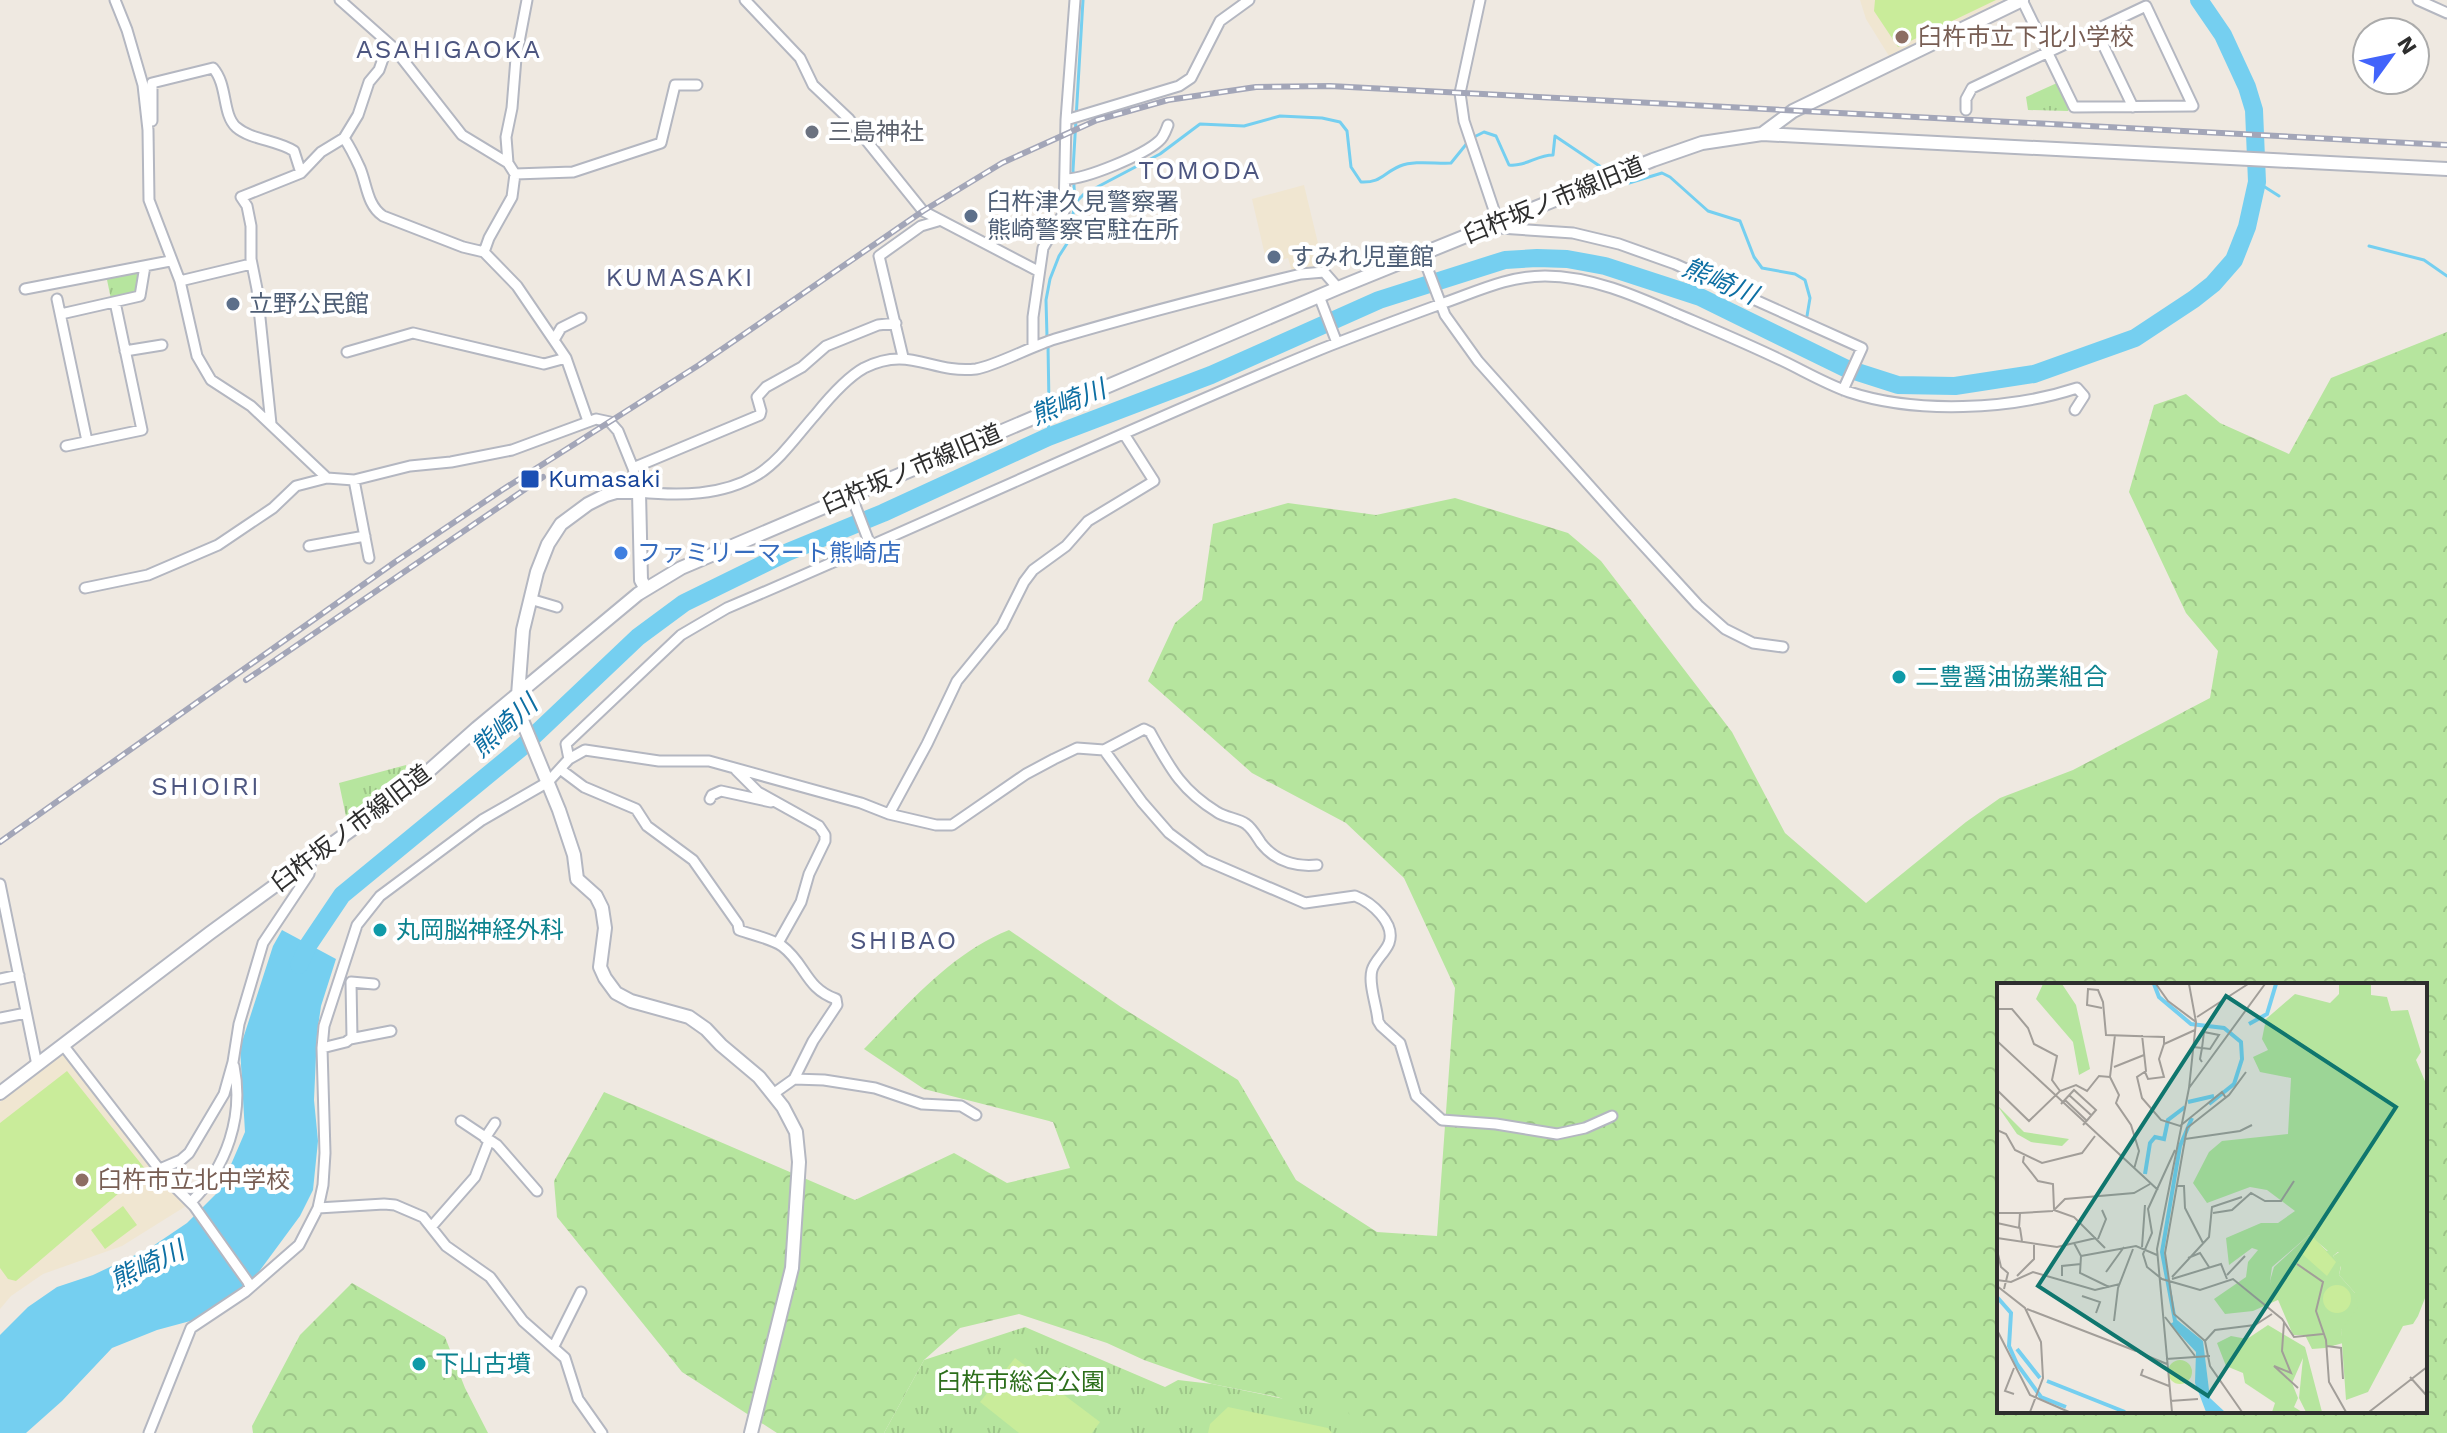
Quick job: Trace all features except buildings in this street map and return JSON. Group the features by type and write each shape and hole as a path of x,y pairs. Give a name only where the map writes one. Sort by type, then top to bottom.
{"street":[{"path":"115,0 143,85 148,130 149,200 180,281 197,356 207,375 271,424 327,478"},
{"path":"340,0 393,47 462,135 508,163 515,174 512,197 484,252"},
{"path":"508,163 506,137 527,0"},
{"path":"745,0 800,58 813,85 849,119 923,211 1038,271"},
{"path":"1036,345 1033,317 1038,271 1043,248 1064,212 1071,179 1075,0"},
{"path":"1072,118 1179,86 1191,78 1220,21 1249,0"},
{"path":"1480,0 1460,93 1469,135 1497,224 1503,229 1573,233 1619,244 1675,264 1862,348 1844,389"},
{"path":"1966,110 1966,99 1972,88 2048,53 2146,6 2193,106 2074,107 2048,53 2022,0"},
{"name":"臼杵坂ノ市線旧道","path":"0,1093 414,784 517,702 646,589 681,568 852,498 1062,405 1320,300 1338,288 1424,259 1497,224 1621,173 1702,143 1762,134 1793,111 2022,0"},
{"path":"2418,0 2447,13"},
{"path":"2096,30 2133,107"},
{"path":"271,424 257,289 251,264 251,226 247,206 241,197 301,173 321,152 344,138 358,115 369,82 379,70 385,53 393,47"},
{"path":"148,130 152,120 152,83 213,68 221,78 233,124 242,131 294,151 301,173"},
{"path":"515,174 573,172 661,143 675,85 697,85"},
{"path":"1071,179 1149,148 1162,139 1168,125"},
{"path":"1762,134 2447,169"},
{"path":"344,138 358,163 376,211 463,247 484,252 517,286 566,358 588,421"},
{"path":"903,357 879,256 921,226 938,221"},
{"path":"1424,259 1445,315 1478,361 1698,605 1725,629 1753,643 1783,647"},
{"path":"25,289 170,261"},
{"path":"180,281 251,264"},
{"path":"61,314 140,296 145,266"},
{"path":"751,1433 787,1292 795,1232 798,1142 792,1121 750,1068 689,1017 631,1001 616,993 600,967 605,928 602,908 596,896 577,879 574,855 517,702 523,630 548,544 561,524 606,495 715,491 758,474 776,459 827,400 861,370 883,360 903,357 947,368 977,369 1056,338 1163,308 1309,273 1327,273 1338,288"},
{"path":"569,759 566,744 658,655 691,628 727,608 1336,341 1515,278 1554,276 1585,280 1662,307 1844,389 1892,401 1996,406 2057,395 2077,388 2084,396 2075,410"},
{"path":"57,299 87,441"},
{"path":"1320,300 1336,341"},
{"path":"66,446 142,430 115,302"},
{"path":"554,340 561,328 581,318"},
{"path":"633,468 760,415 757,397 766,387 802,367 826,346 878,325 896,323"},
{"path":"347,352 413,333 544,364 566,358"},
{"path":"125,351 162,345"},
{"path":"85,588 148,575 218,545 273,508 296,486 327,478 354,480 410,466 451,462 512,450 588,421 604,420 615,426 623,440 639,492 641,580 646,589"},
{"path":"889,814 957,681 1002,626 1033,570 1066,546 1088,521 1154,481 1124,434"},
{"path":"354,480 369,558"},
{"path":"852,498 871,546"},
{"path":"309,546 365,536"},
{"path":"532,600 557,607"},
{"path":"149,1433 191,1328 299,1245 318,1208 325,1153 322,1048 328,1011 349,946 363,915 380,896 482,820 548,782 569,759 585,750 659,761 709,761 861,803 889,814 936,825 952,825 1026,774 1054,759 1077,748 1104,750 1144,729 1150,732 1179,782 1194,797 1223,816 1246,824 1270,854 1304,866 1317,865"},
{"path":"1104,750 1169,833 1205,860 1305,903 1355,896 1375,908 1386,922 1390,935 1389,944 1372,970 1378,1021 1400,1043 1416,1096 1442,1120 1496,1124 1557,1134 1585,1128 1612,1116"},
{"path":"560,769 584,787 634,807 647,826 693,860 738,924 739,930 778,943 798,962 819,992 836,999 838,1003 813,1041 794,1079 773,1094"},
{"path":"736,770 750,785 819,826 825,835 801,902 778,943"},
{"path":"710,799 721,791 778,803"},
{"path":"160,1169 181,1160 194,1146 224,1094 239,1024 263,943 309,874 311,859"},
{"path":"0,885 37,1065"},
{"path":"0,979 19,975"},
{"path":"352,1038 351,982 374,984"},
{"path":"0,1018 26,1013"},
{"path":"322,1048 352,1038 391,1031"},
{"path":"63,1045 160,1169 192,1204 249,1284"},
{"path":"192,1204 215,1175 227,1151 237,1097 233,1062"},
{"path":"794,1079 875,1088 922,1104 961,1106 976,1115"},
{"path":"461,1121 510,1159 537,1191"},
{"path":"432,1226 475,1177 495,1123"},
{"path":"318,1208 395,1205 423,1217 446,1246 484,1270 523,1321 565,1358 578,1399 602,1433"},
{"path":"554,1346 581,1292"}],"shaded area":[{"name":"臼杵市立下北小学校","path":"1860,0 2003,0 1889,56 1866,19"},
{"path":"1304,185 1323,264 1292,271 1288,258 1267,264 1252,199"},
{"name":"臼杵市立北中学校","path":"62,1052 187,1201 186,1206 122,1246 43,1274 11,1296 0,1309 0,1102"}],"green space":[{"name":"臼杵市立下北小学校","path":"1875,0 1996,0 1898,47 1874,11"},
{"path":"2057,83 2068,111 2028,110 2026,97"},
{"path":"140,272 138,291 111,299 106,275"},
{"path":"2447,332 2447,1433 1362,1433 1278,1397 1212,1384 1107,1343 1019,1314 960,1328 924,1360 884,1433 777,1433 682,1372 557,1217 554,1181 604,1092 855,1200 954,1153 1007,1183 1070,1168 1053,1122 924,1089 864,1049 949,966 1009,930 1121,1007 1238,1080 1296,1180 1377,1232 1437,1236 1455,988 1404,878 1346,823 1252,773 1148,681 1175,623 1202,600 1213,524 1288,503 1376,515 1455,498 1568,533 1601,561 1732,732 1785,833 1866,903 2000,798 2073,770 2210,698 2218,651 2186,613 2129,492 2154,405 2186,394 2220,423 2289,454 2331,378"},
{"path":"406,765 408,778 348,826 339,783"},
{"name":"臼杵市立北中学校","path":"67,1071 146,1170 16,1281 8,1279 0,1268 0,1123"},
{"path":"123,1206 137,1225 105,1249 91,1230"},
{"path":"352,1283 445,1337 465,1388 488,1433 253,1433 252,1426 300,1335"},
{"name":"臼杵市総合公園","path":"1025,1327 1165,1387 1178,1380 1212,1384 1348,1412 1362,1433 884,1433 924,1360"},
{"path":"1015,1358 1100,1422 1092,1433 1019,1433 980,1402"},
{"path":"1228,1407 1328,1428 1332,1433 1208,1433 1210,1424"}],"water":[{"path":"282,930 336,959 321,1006 317,1034 314,1100 318,1141 313,1190 300,1216 258,1273 231,1298 194,1320 157,1330 112,1348 62,1401 26,1433 0,1433 0,1335 28,1307 57,1287 93,1275 150,1248 187,1223 220,1190 245,1132 240,1048 273,946"}],"waterway":[{"path":"1047,337 1046,300 1050,279 1068,242 1075,203 1073,170 1083,0"},
{"name":"熊崎川","path":"299,965 309,944 342,895 522,747 638,637 684,603 788,552 883,513 1048,437 1211,375 1379,300 1505,260 1567,259 1605,266 1700,297 1845,368 1898,385 1955,386 2034,374 2135,338 2194,299 2213,284 2234,260 2247,227 2257,182 2254,110 2247,87 2223,35 2199,0"},
{"path":"1075,203 1084,194 1160,154 1200,124 1244,126 1280,116 1340,122 1347,131 1351,167 1361,182 1378,179 1406,164 1451,163 1468,142"},
{"path":"1474,137 1484,132 1496,136 1509,165 1515,165 1553,155 1555,136 1610,173"},
{"path":"1620,178 1629,183 1662,173 1708,211 1740,221 1754,257 1762,268 1795,274 1805,280 1810,298 1807,316"},
{"path":"2257,182 2279,196"},
{"path":"2369,246 2424,260 2447,276"},
{"path":"1048,345 1049,405"},
{"path":"1048,437 1049,417"}],"railway":[{"path":"0,842 395,562 699,365 923,211 1002,163 1097,120 1168,100 1256,87 1330,86 2447,145"},
{"path":"246,680 543,477"}],"place":[{"name":"臼杵市立下北小学校","path":"1902,37"},
{"name":"三島神社","path":"812,132"},
{"name":"臼杵津久見警察署 熊崎警察官駐在所","path":"971,216"},
{"name":"すみれ児童館","path":"1274,257"},
{"name":"立野公民館","path":"233,304"},
{"name":"Kumasaki","path":"530,479"},
{"name":"ファミリーマート熊崎店","path":"621,553"},
{"name":"二豊醤油協業組合","path":"1899,677"},
{"name":"丸岡脳神経外科","path":"380,930"},
{"name":"臼杵市立北中学校","path":"82,1180"},
{"name":"下山古墳","path":"419,1364"}],"district":[{"name":"ASAHIGAOKA","path":"449,49"},
{"name":"TOMODA","path":"1200,170"},
{"name":"KUMASAKI","path":"680,277"},
{"name":"SHIOIRI","path":"206,786"},
{"name":"SHIBAO","path":"904,940"}]}
